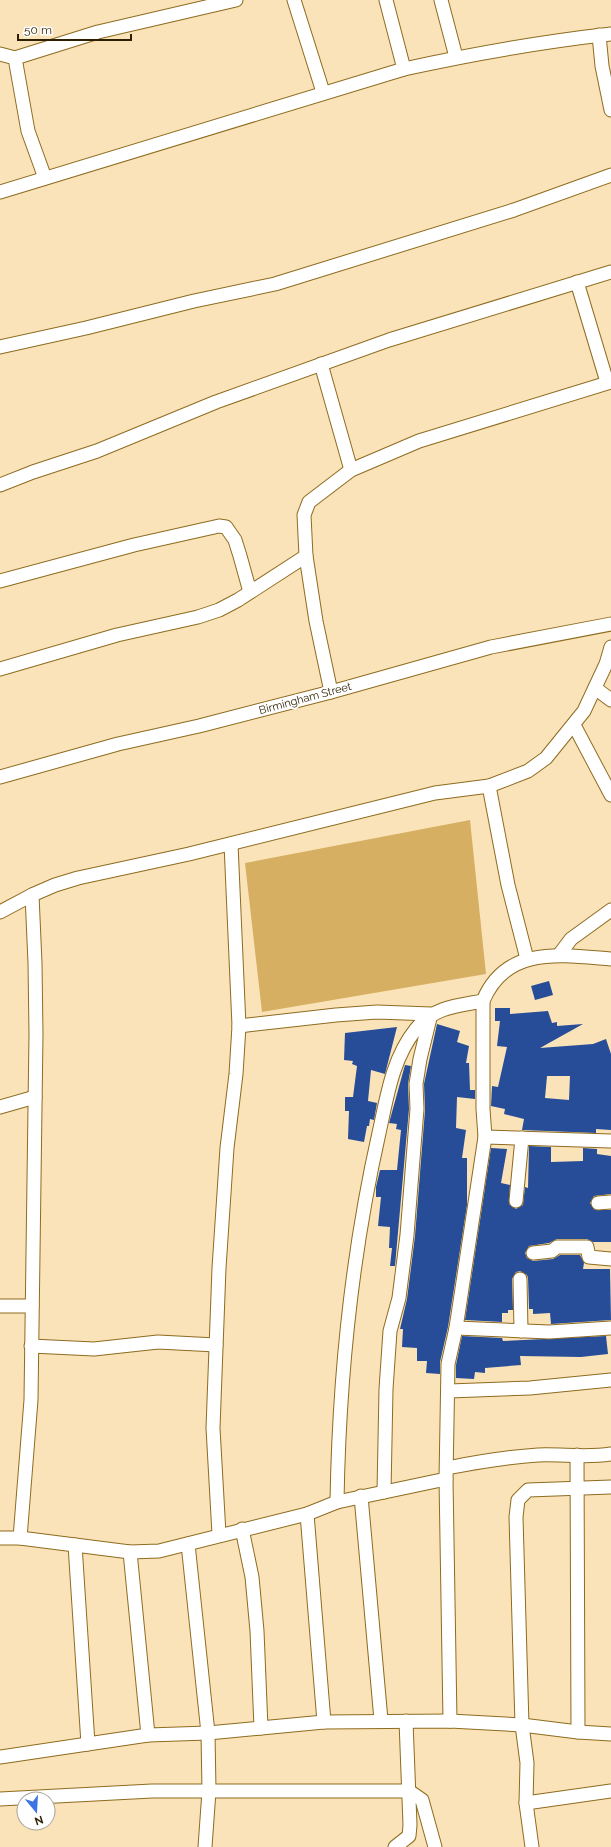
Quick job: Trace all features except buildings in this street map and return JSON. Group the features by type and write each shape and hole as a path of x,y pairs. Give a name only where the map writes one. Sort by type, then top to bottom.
{"street":[{"path":"0,54 14,58 98,32 236,0"},
{"path":"294,0 323,92"},
{"path":"386,0 404,69"},
{"path":"441,0 456,57"},
{"path":"0,192 323,92 404,69 456,57 561,40 605,35 602,66 611,110"},
{"path":"14,58 28,131 45,178"},
{"path":"0,347 86,328 194,301 275,284 514,210 611,175"},
{"path":"0,485 32,472 97,451 216,402 389,340 611,272"},
{"path":"331,692 316,621 306,556 304,526 306,507 313,498 351,470 419,441 609,382 578,282"},
{"path":"321,364 351,470"},
{"path":"0,581 134,545 219,526 226,527 235,540 250,592"},
{"path":"0,669 116,635 198,617 219,610 306,556"},
{"name":"Birmingham Street","path":"0,776 118,744 199,726 331,692 490,647 611,624"},
{"path":"0,912 32,895 55,885 78,878 231,844 435,792 489,786 528,771 546,758 574,725 584,710 595,688 611,647"},
{"path":"595,688 611,700"},
{"path":"574,725 611,796"},
{"path":"489,786 508,885 527,958"},
{"path":"219,1534 213,1428 218,1268 227,1148 236,1074 239,1026 231,844"},
{"path":"20,1538 31,1400 35,1097 35,963 32,895"},
{"path":"559,956 571,939 611,910"},
{"path":"450,1721 447,1474 449,1391 448,1364 456,1328 485,1137 483,1094 483,1001 494,981 514,965 527,958 559,956 611,959"},
{"path":"337,1502 338,1445 354,1274 367,1188 392,1076 399,1056 416,1030 431,1014 445,1008 483,1001"},
{"path":"239,1026 377,1012 431,1014"},
{"path":"384,1492 386,1389 390,1331 400,1298 407,1235 417,1109 416,1084 420,1059 431,1014"},
{"path":"0,1106 35,1097"},
{"path":"485,1137 611,1142"},
{"path":"516,1201 522,1138"},
{"path":"533,1253 552,1251 557,1247 587,1247 589,1257 611,1259"},
{"path":"520,1279 521,1331"},
{"path":"0,1306 32,1306"},
{"path":"456,1328 550,1332 611,1328"},
{"path":"31,1346 94,1349 158,1342 216,1345"},
{"path":"449,1391 530,1388 611,1380"},
{"path":"0,1538 20,1538 130,1552 159,1551 219,1534 307,1514 337,1502 384,1492 447,1474 485,1460 538,1455 611,1454"},
{"path":"577,1455 578,1732"},
{"path":"532,1847 526,1803 527,1763 522,1725 516,1507 524,1492 533,1489 611,1487"},
{"path":"361,1496 381,1720"},
{"path":"307,1514 324,1722"},
{"path":"242,1529 252,1577 255,1608 261,1728"},
{"path":"188,1544 208,1733 209,1791 205,1847"},
{"path":"74,1545 88,1744"},
{"path":"130,1552 148,1735"},
{"path":"0,1757 148,1735 208,1733 324,1722 381,1720 450,1721 522,1725 578,1732 611,1734"},
{"path":"395,1847 409,1836 410,1825 406,1721"},
{"path":"0,1799 152,1791 409,1791 422,1800 435,1847"},
{"path":"526,1803 611,1791"}],"shaded area":[{"path":"470,820 486,974 262,1012 245,863"}]}
